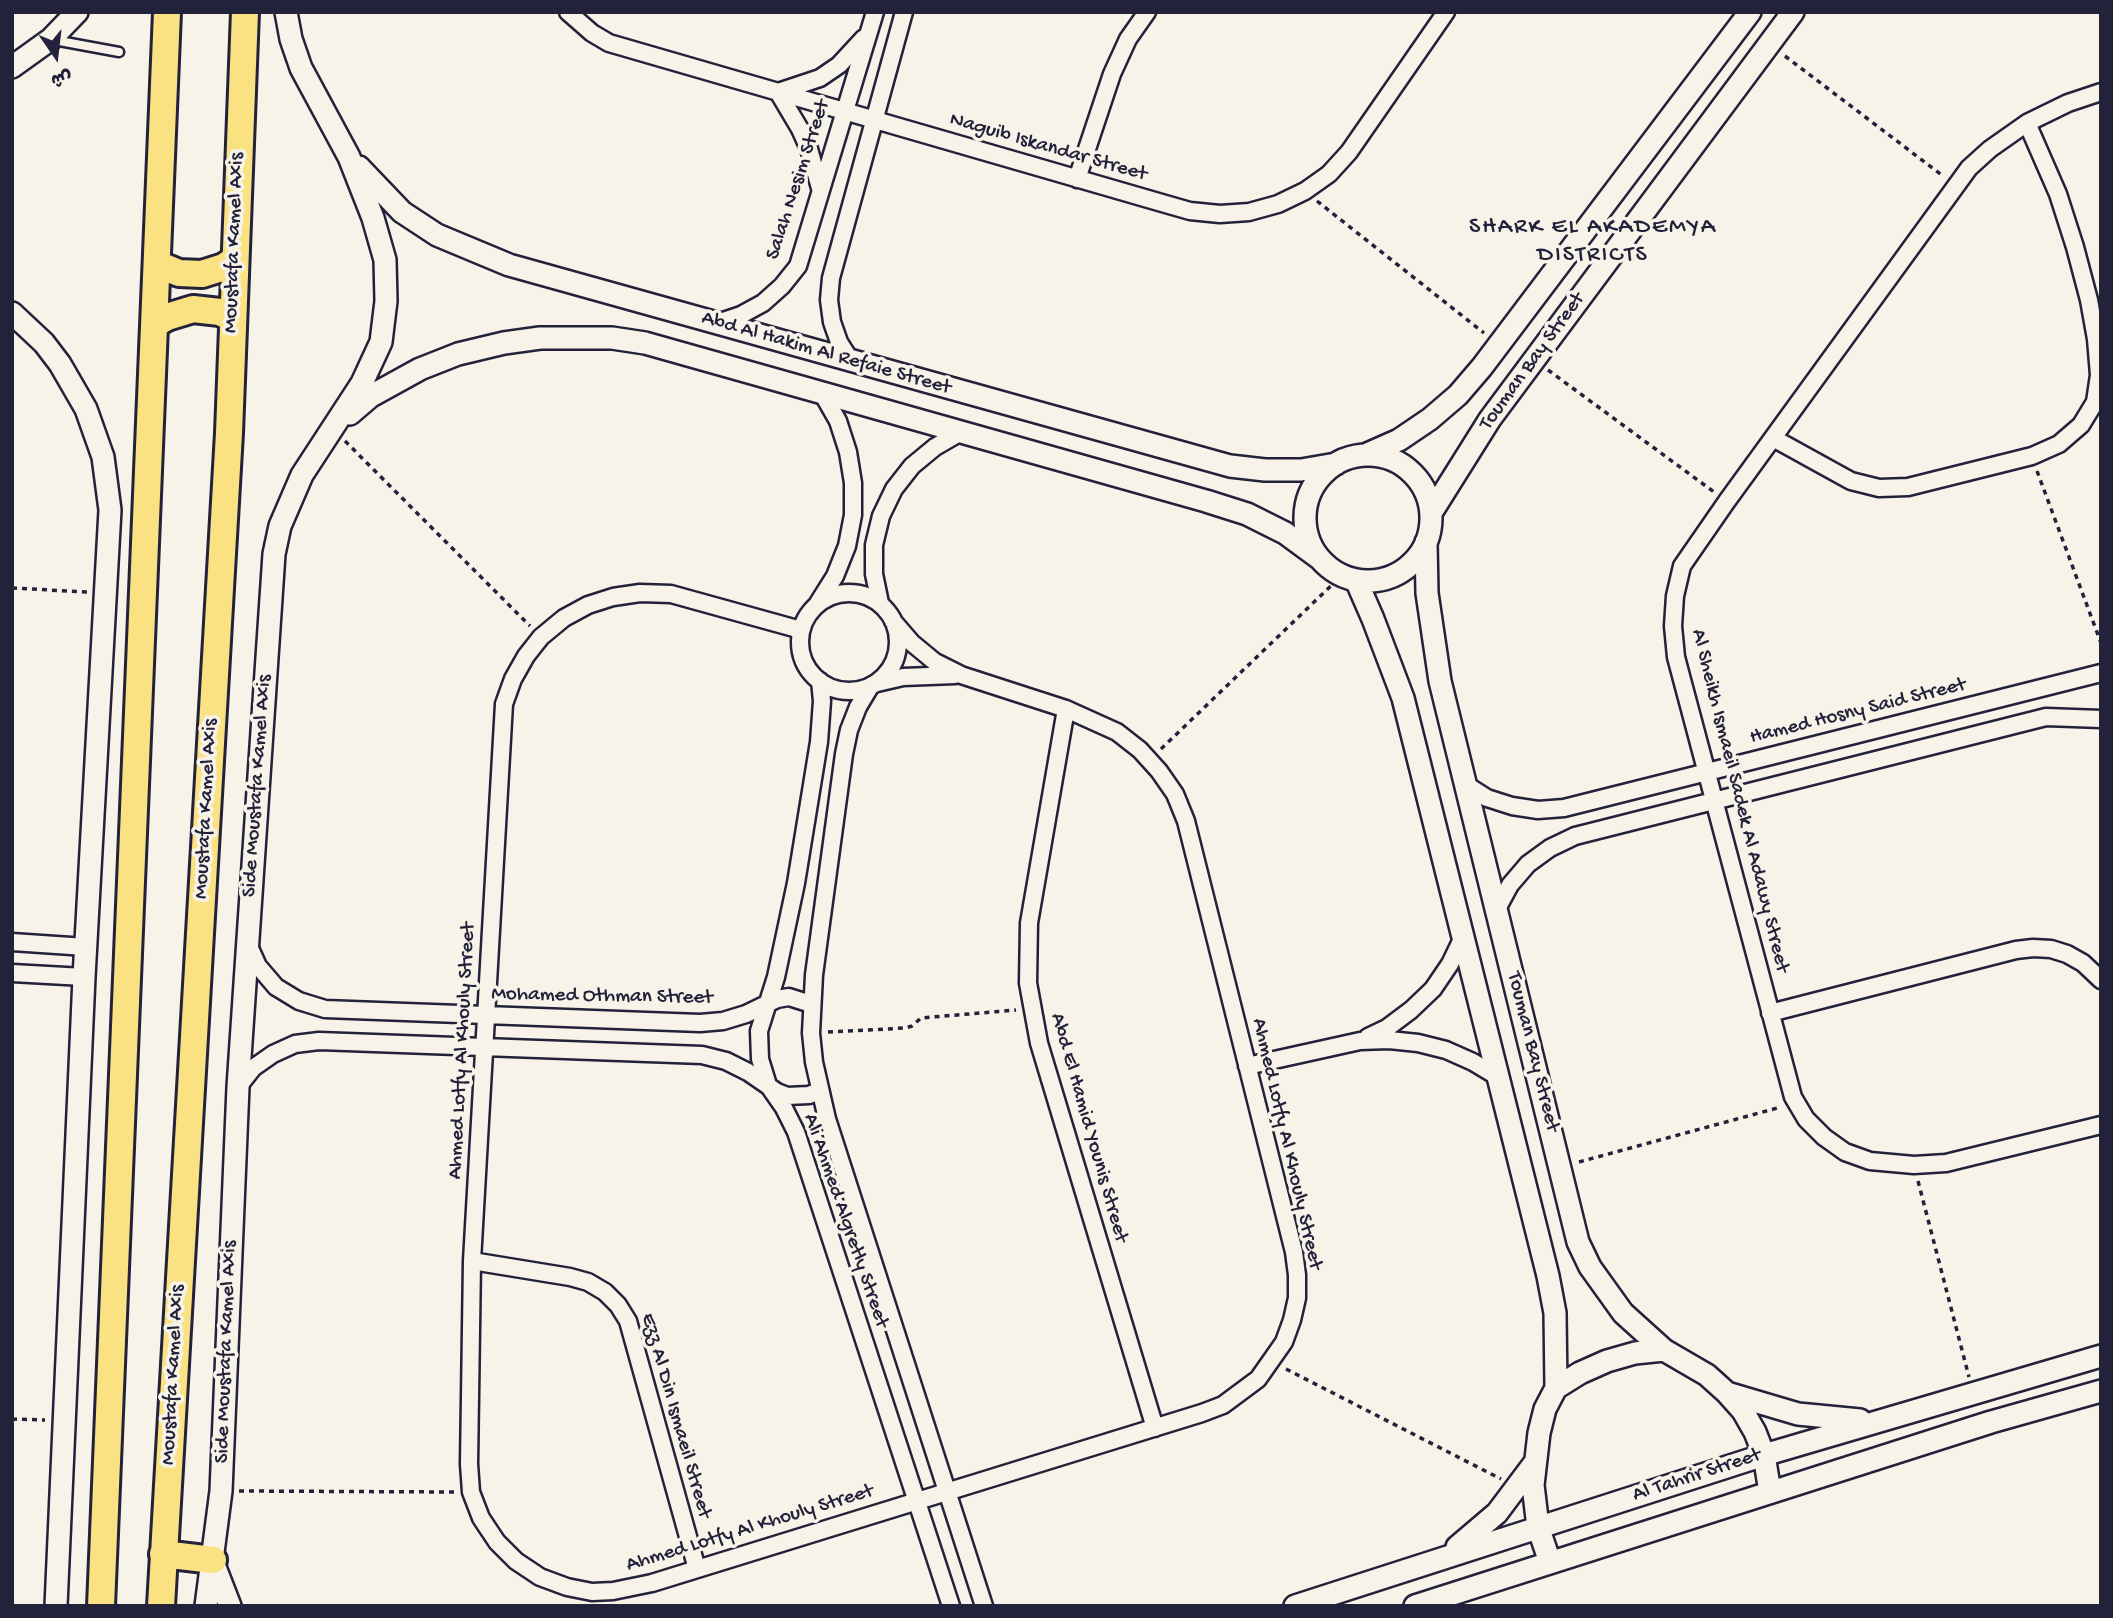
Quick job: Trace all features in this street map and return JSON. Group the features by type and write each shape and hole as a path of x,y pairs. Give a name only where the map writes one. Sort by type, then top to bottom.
{"main road":[{"path":"100,1605 167,12"},
{"name":"Moustafa Kamel Axis","path":"161,1606 229,433 245,12"},
{"path":"157,264 179,272 202,274 224,267 234,260"},
{"path":"155,324 167,317 193,309 220,312 232,317"},
{"path":"163,1554 213,1560"}],"street":[{"path":"15,66 51,39 77,12"},
{"name":"Side Moustafa Kamel Axis","path":"206,1606 221,1491 238,1087 274,554 290,500 302,475 362,383 381,342 386,301 385,260 373,218 349,157 301,68 291,39 286,12"},
{"name":"Naguib Iskandar Street","path":"568,12 592,33 609,43 1190,211 1220,214 1249,212 1278,204 1305,191 1329,174 1349,152 1446,12"},
{"name":"Salah Nesim Street","path":"717,323 741,315 763,303 782,286 798,265 875,12"},
{"path":"851,361 839,342 832,322 829,300 831,278 904,12"},
{"path":"1077,179 1112,74 1128,39 1147,12"},
{"name":"Touman Bay Street","path":"1365,456 1399,440 1430,419 1458,395 1499,345 1750,12"},
{"name":"Touman Bay Street","path":"1431,513 1469,450 1534,360 1793,12"},
{"path":"821,190 805,139 779,92 800,87 829,72 855,51 868,33"},
{"name":"Al Sheikh Ismaeil Sadek Al Adawy Street","path":"2101,92 2068,103 2027,123 1990,149 1969,168 1682,566 1675,596 1673,626 1676,657 1770,1013 1793,1097 1806,1119 1824,1138 1845,1152 1870,1161 1914,1165 1945,1163 2101,1125"},
{"path":"1773,438 1851,481 1879,488 1908,487 2032,456 2059,444 2081,425 2095,402 2099,375 2089,300 2058,194 2027,123"},
{"name":"Abd Al Hakim Al Refaie Street","path":"349,157 402,212 437,235 509,265 1230,466 1301,470 1336,464"},
{"path":"12,313 44,343 60,364 86,410 103,457 110,510 84,977 56,1606"},
{"name":"Abd Al Hakim Al Refaie Street","path":"332,428 371,396 420,369 458,354 540,338 612,338 645,343 1247,514 1285,533 1319,558"},
{"path":"822,393 838,421 848,452 853,483 853,515 835,576 807,615 799,646 803,661 812,675 839,690 855,691 872,685 888,672 896,656 898,638 893,621 880,603 874,574 874,545 881,516 894,489 912,466 935,447 961,432"},
{"path":"1365,456 1397,462 1410,471 1428,498 1431,513 1426,541 1415,560 1398,573 1384,579 1349,578 1319,558 1306,530 1306,508 1314,486 1336,464 1365,456"},
{"name":"Touman Bay Street","path":"1426,541 1427,593 1440,681 1578,1242 1590,1267 1623,1313 1664,1350 1707,1375 1743,1411 1764,1455 1770,1492"},
{"name":"Touman Bay Street","path":"1349,578 1373,618 1403,698 1548,1276 1555,1313 1556,1388 1545,1409 1533,1465 1532,1485 1538,1527 1550,1562"},
{"name":"Ahmed Lotfy Al Khouly Street","path":"801,630 671,594 640,593 613,597 588,605 564,618 541,637 513,679 504,704 472,1261 469,1464 471,1492 481,1518 497,1542 540,1577 567,1587 592,1592 613,1591 652,1583 1223,1405 1258,1379 1272,1362 1284,1342 1292,1320 1297,1298 1294,1252 1186,821 1175,794 1150,760 1117,733 1066,709 961,675 935,662 912,643 893,621"},
{"path":"818,603 838,594 860,594 880,603"},
{"name":"Hamed Hosny Said Street","path":"1465,784 1487,798 1512,806 1538,810 1564,808 2101,673"},
{"name":"Ahmed Lotfy Al Khouly Street","path":"872,685 903,677 961,675"},
{"name":"Ali Ahmed Algretly Street","path":"820,681 822,721 796,883 776,977 759,1031 760,1059 768,1085 796,1132 951,1606"},
{"name":"Ali Ahmed Algretly Street","path":"872,685 858,708 847,742 811,1004 811,1033 819,1090 984,1606"},
{"name":"Abd El Hamid Younis Street","path":"1066,709 1030,923 1027,953 1032,1009 1039,1043 1155,1428"},
{"path":"1497,909 1510,885 1528,864 1550,848 1575,836 2046,717 2101,719"},
{"path":"1360,1041 1387,1028 1412,1010 1433,989 1450,964 1463,937"},
{"path":"12,942 86,947"},
{"name":"Mohamed Othman Street","path":"247,942 258,967 276,987 299,1001 324,1009 700,1023 723,1021 789,997 811,1004"},
{"path":"1770,1013 2033,948 2051,949 2067,954 2083,963 2101,980"},
{"path":"12,973 84,977"},
{"path":"1247,1066 1360,1041 1389,1040 1418,1043 1464,1058 1498,1077"},
{"path":"238,1087 253,1068 273,1054 295,1044 319,1041 702,1055 726,1061 777,1092 798,1097 819,1090"},
{"name":"Ezz Al Din Ismaeil Street","path":"472,1261 588,1282 605,1292 618,1305 628,1321 697,1569"},
{"path":"1556,1388 1607,1361 1635,1353 1664,1350"},
{"name":"Al Tahrir Street","path":"1295,1606 1764,1455 2101,1356"},
{"name":"Al Tahrir Street","path":"1415,1606 1991,1422 2101,1391"},
{"path":"1727,1393 1798,1414 1876,1422"},
{"path":"1444,1556 1497,1513 1533,1465"},
{"path":"213,1560 230,1606"}],"lane":[{"path":"51,39 119,52"}],"path":[{"path":"1769,45 1956,186"},
{"path":"1305,191 1499,345"},
{"path":"1534,360 1727,501"},
{"path":"332,428 541,637"},
{"path":"2032,456 2101,643"},
{"path":"1150,760 1349,578"},
{"path":"12,588 107,593"},
{"path":"811,1033 905,1028 921,1018 1032,1009"},
{"path":"1560,1167 1797,1103"},
{"path":"1914,1165 1973,1392"},
{"path":"1272,1362 1518,1487"},
{"path":"12,1419 64,1421"},
{"path":"221,1491 471,1492"}],"district":[{"name":"SHARK EL AKADEMYA DISTRICTS","path":"1593,242"}]}
